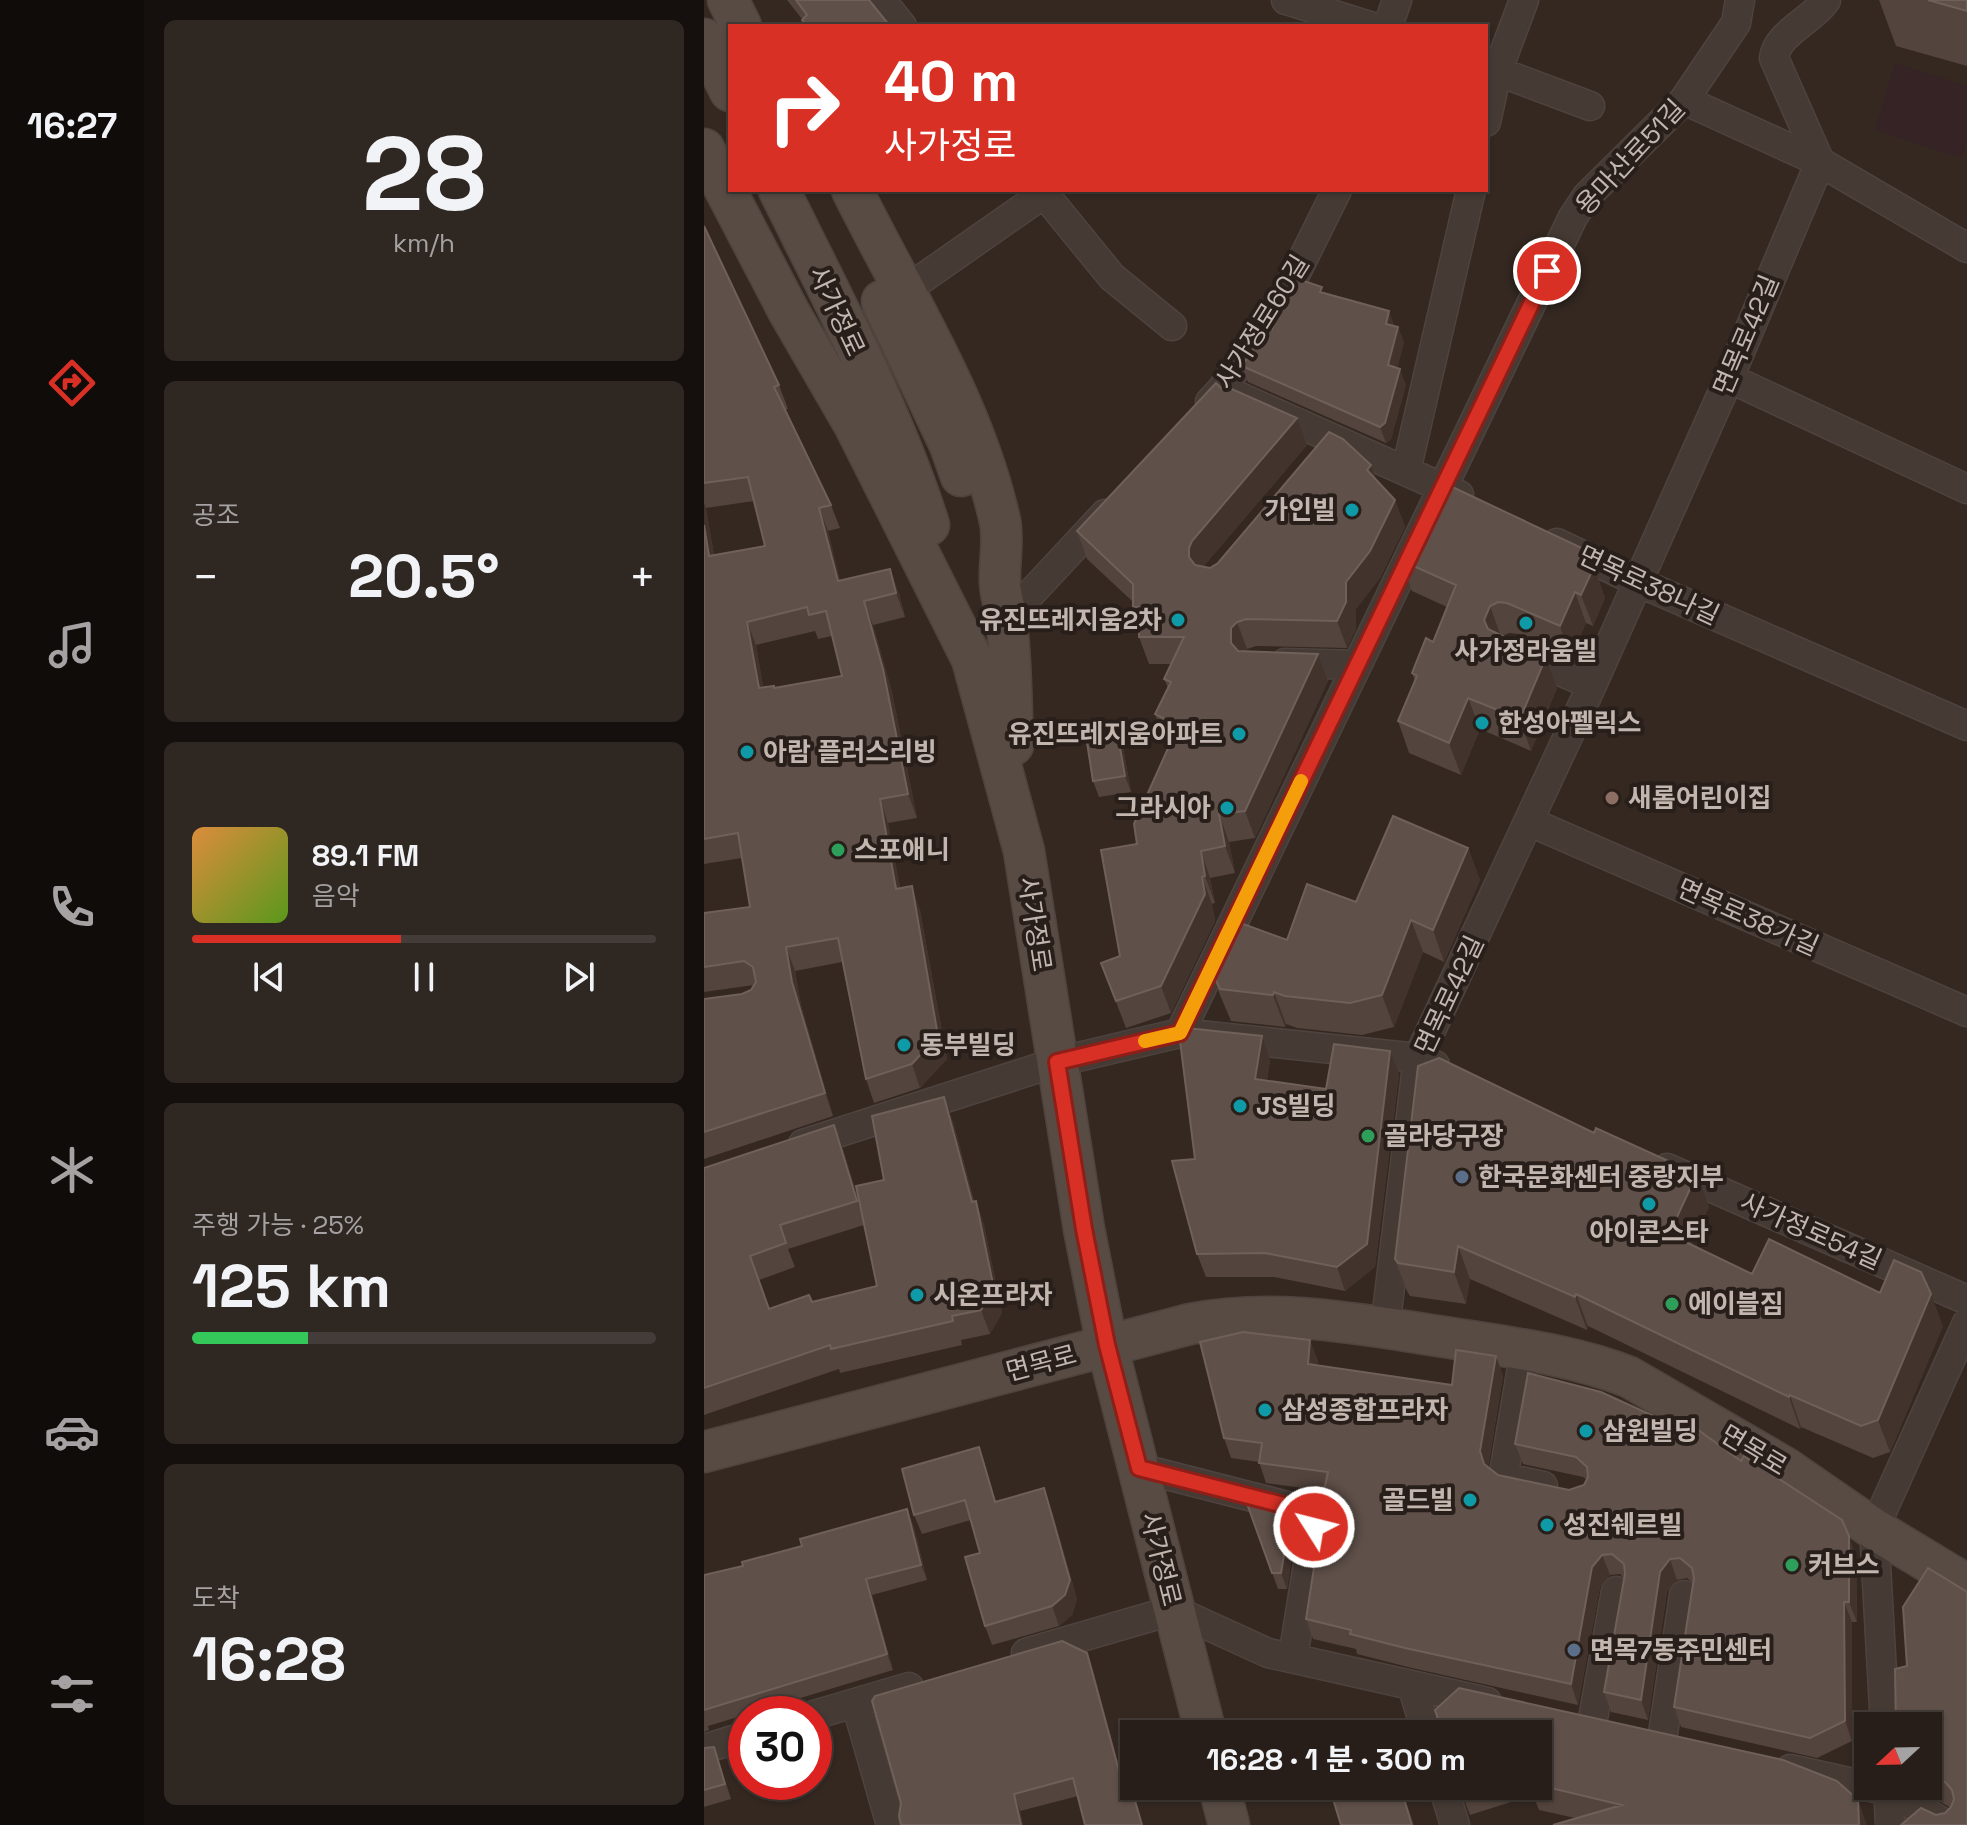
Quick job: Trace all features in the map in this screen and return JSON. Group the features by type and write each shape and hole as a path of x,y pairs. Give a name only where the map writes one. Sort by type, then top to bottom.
{"main road":[{"path":"728,0 740,24"},
{"path":"759,0 771,24"},
{"path":"704,39 728,87"},
{"path":"704,149 789,312 855,426 972,659 1016,817"},
{"name":"사가정로","path":"780,192 846,327 918,490 972,659"},
{"name":"사가정로","path":"826,192 884,304 950,445 1003,602"},
{"path":"853,192 903,292 939,355 965,411 986,468 1001,526 1016,817"},
{"name":"사가정로","path":"1016,817 1084,1229 1107,1345 1202,1720"},
{"name":"면목로","path":"704,1452 1190,1324 1249,1315 1298,1316 1525,1350 1607,1368 1653,1389 1784,1467 1874,1529 1967,1585"},
{"path":"1223,1800 1229,1825"}],"street":[{"path":"881,0 900,24"},
{"path":"1286,0 1364,24"},
{"path":"1389,24 1397,0"},
{"path":"1488,105 1492,70 1524,0"},
{"name":"용마산로51길","path":"1180,1033 1573,217 1587,196 1684,100 1736,23 1740,0"},
{"path":"1820,162 1774,52 1780,42 1820,11 1826,0"},
{"path":"1492,70 1590,106"},
{"path":"1684,100 1820,162 1967,248"},
{"name":"면목로42길","path":"1385,1328 1418,1058 1592,685 1729,378 1820,162"},
{"path":"903,292 1044,192"},
{"path":"1046,192 1112,277 1172,326"},
{"name":"사가정로60길","path":"1190,423 1222,389 1283,299 1336,192"},
{"path":"1406,471 1471,192"},
{"path":"1729,378 1967,489"},
{"path":"1222,389 1485,507"},
{"path":"1314,462 1334,439"},
{"path":"1003,602 1126,491"},
{"name":"면목로38나길","path":"1540,534 1638,582 1967,726"},
{"path":"1512,650 1592,685"},
{"path":"1256,663 1357,665"},
{"name":"면목로38가길","path":"1530,822 1967,1012"},
{"path":"778,1152 1057,1062 1180,1033 1418,1058 1461,1077"},
{"name":"사가정로54길","path":"1649,1160 1967,1300"},
{"path":"1884,1712 1874,1529 1967,1323"},
{"path":"1525,1350 1504,1473 1510,1479 1565,1490"},
{"path":"1139,1468 1295,1508 1312,1518 1314,1527 1293,1657"},
{"path":"1592,1724 1616,1591"},
{"path":"1639,1735 1684,1595"},
{"path":"1004,1659 1174,1610 1260,1649 1514,1708"},
{"path":"832,1710 930,1681"},
{"path":"1412,1686 1423,1720"},
{"path":"856,1703 891,1825"},
{"path":"1561,1718 1692,1747"},
{"path":"704,1749 728,1742"},
{"path":"1768,1764 1854,1782"},
{"path":"1447,1800 1455,1825"},
{"path":"1889,1800 1890,1825"},
{"path":"1907,1800 1947,1825"}],"shaded area":[{"path":"1895,63 1967,86 1967,139 1961,158 1875,130"}],"building":[{"path":"796,0 869,0 888,24 805,24 802,20 807,15"},
{"path":"1928,0 1967,0 1967,11"},
{"path":"704,226 779,385 774,387 831,505 819,508 838,581 890,569 896,593 864,601 883,669 908,794 880,799 896,889 912,886 938,1036 912,1064 866,1079 838,938 786,947 792,982 825,1093 704,1132 704,999 742,994 751,990 756,982 753,967 744,961 704,967 704,913 750,907 738,833 704,839 704,525 709,556 765,546 748,477 704,483","holes":["807,607 809,615 826,611 842,676 759,688 747,622"]},
{"path":"1298,279 1322,287 1320,292 1389,311 1386,324 1398,327 1388,365 1400,369 1385,423 1380,427 1242,366 1268,327 1272,329 1277,314"},
{"path":"1216,383 1223,390 1225,386 1297,418 1192,541 1189,557 1195,565 1210,568 1218,563 1329,432 1343,439 1371,465 1367,470 1395,500 1370,551 1346,582 1346,602 1337,621 1246,619 1231,628 1231,643 1238,651 1318,654 1245,811 1219,814 1225,846 1201,851 1205,894 1161,986 1116,1001 1101,963 1120,956 1101,850 1137,844 1134,824 1178,726 1155,714 1171,682 1164,679 1184,637 1139,637 1139,607 1133,607 1133,584 1077,531"},
{"path":"1446,484 1586,550 1594,567 1581,595 1575,592 1560,626 1507,603 1498,602 1490,606 1484,620 1488,629 1546,657 1520,719 1468,698 1449,743 1398,721 1417,676 1412,673 1426,638 1433,642 1456,585 1400,560 1436,487"},
{"path":"1117,731 1125,776 1093,781 1086,736"},
{"path":"1393,816 1468,848 1433,930 1411,920 1382,995 1350,1003 1274,992 1273,995 1220,989 1208,963 1227,918 1287,940 1307,884 1356,902"},
{"path":"1186,1028 1262,1036 1255,1079 1326,1089 1334,1044 1390,1051 1367,1244 1337,1267 1265,1253 1197,1254 1172,1161 1195,1159 1180,1041"},
{"path":"1439,1058 1594,1133 1596,1128 1697,1174 1669,1234 1752,1274 1769,1239 1880,1293 1894,1260 1921,1272 1931,1294 1878,1420 1861,1426 1789,1397 1576,1294 1575,1297 1458,1246 1454,1272 1398,1263 1395,1259 1418,1066"},
{"path":"944,1097 972,1202 976,1201 994,1289 981,1310 952,1316 953,1321 831,1349 830,1345 704,1388 704,1168 834,1125 857,1201 780,1225 786,1243 750,1256 769,1309 809,1295 812,1302 877,1286 856,1186 884,1180 872,1116"},
{"path":"1243,1332 1310,1340 1308,1364 1452,1385 1456,1350 1496,1356 1480,1451 1484,1464 1498,1475 1569,1490 1584,1485 1588,1477 1587,1467 1576,1457 1515,1444 1528,1373 1601,1392 1695,1435 1697,1429 1741,1461 1744,1456 1842,1520 1849,1536 1849,1602 1844,1602 1845,1721 1810,1738 1674,1707 1694,1578 1692,1568 1680,1558 1670,1559 1660,1572 1641,1700 1604,1692 1625,1574 1624,1564 1612,1554 1602,1555 1592,1567 1571,1684 1405,1648 1306,1619 1328,1472 1259,1463 1262,1443 1224,1438 1200,1342"},
{"path":"979,1447 995,1502 1044,1488 1070,1580 1065,1595 1052,1606 985,1626 965,1557 980,1553 965,1500 914,1515 902,1469"},
{"path":"1245,1498 1268,1504 1288,1532 1281,1573 1272,1573"},
{"path":"907,1509 921,1565 866,1579 887,1654 750,1696 728,1696 728,1703 704,1710 704,1575 743,1566 742,1562 802,1546 800,1539"},
{"path":"1928,1568 1967,1592 1967,1825 1901,1825 1921,1808 1936,1815 1945,1813 1954,1799 1952,1790 1942,1781 1942,1712 1896,1712 1895,1669 1907,1666 1903,1607"},
{"path":"1062,1641 1087,1653 1120,1775 1120,1800 1135,1800 1142,1825 1085,1825 1073,1778 1014,1794 1021,1825 901,1825 901,1803 872,1701 875,1696"},
{"path":"1459,1688 1783,1760 1837,1781 1854,1796 1854,1800 1858,1800 1859,1825 1553,1825 1622,1805 1552,1788 1552,1720 1438,1720 1435,1710"},
{"path":"714,1747 725,1784 704,1790 704,1748"},
{"path":"1333,1800 1404,1800 1412,1825 1341,1825"}],"slow traffic":[{"path":"1145,1041 1180,1033 1301,781"}],"place":[{"name":"가인빌","path":"1352,510"},
{"name":"유진뜨레지움2차","path":"1178,620"},
{"name":"사가정라움빌","path":"1526,623"},
{"name":"한성아펠릭스","path":"1482,723"},
{"name":"유진뜨레지움아파트","path":"1239,734"},
{"name":"아람 플러스리빙","path":"747,752"},
{"name":"새롬어린이집","path":"1612,798"},
{"name":"그라시아","path":"1227,808"},
{"name":"스포애니","path":"838,850"},
{"name":"동부빌딩","path":"904,1045"},
{"name":"JS빌딩","path":"1240,1106"},
{"name":"골라당구장","path":"1368,1136"},
{"name":"한국문화센터 중랑지부","path":"1462,1177"},
{"name":"아이콘스타","path":"1649,1204"},
{"name":"시온프라자","path":"917,1295"},
{"name":"에이블짐","path":"1672,1304"},
{"name":"삼성종합프라자","path":"1265,1410"},
{"name":"삼원빌딩","path":"1586,1431"},
{"name":"골드빌","path":"1470,1500"},
{"name":"성진쉐르빌","path":"1547,1525"},
{"name":"커브스","path":"1792,1565"},
{"name":"면목7동주민센터","path":"1574,1650"}],"route":[{"path":"1314,1527 1312,1518 1295,1508 1139,1468 1107,1345 1084,1229 1057,1062 1180,1033 1547,271"}]}
